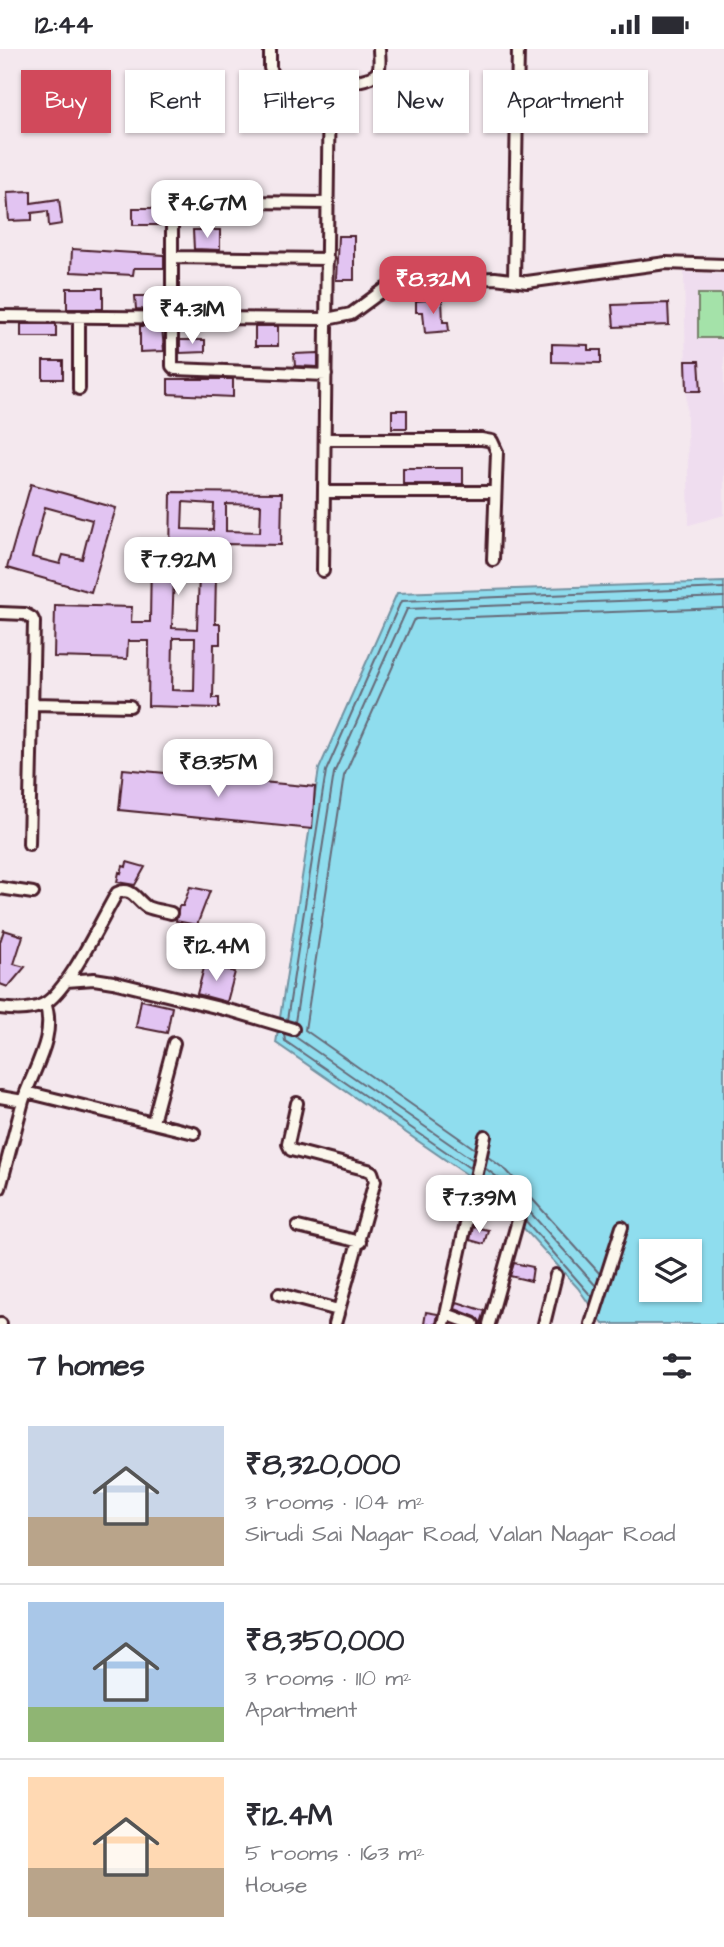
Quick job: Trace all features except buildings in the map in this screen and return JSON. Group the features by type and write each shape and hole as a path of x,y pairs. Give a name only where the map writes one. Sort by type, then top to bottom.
{"street":[{"path":"270,49 271,70"},
{"path":"359,81 374,76 380,65 379,49"},
{"path":"514,280 518,49"},
{"path":"323,571 329,133"},
{"path":"326,375 175,369 172,364 171,318 172,205 177,201 328,203"},
{"path":"172,257 328,259"},
{"path":"0,316 327,319 351,314 378,293 399,285 495,278 533,282 666,263 724,265"},
{"path":"79,316 79,389"},
{"path":"325,439 492,441 497,451 493,560"},
{"path":"324,492 495,492"},
{"path":"0,613 25,614 34,622 29,844"},
{"path":"32,704 130,706"},
{"path":"0,888 33,893"},
{"path":"0,1008 13,1010 45,1003 66,981 117,893 125,890 146,906 171,913"},
{"path":"66,981 94,979 113,982 293,1029"},
{"path":"0,1188 25,1097 49,1030 50,1017 45,1003"},
{"path":"153,1122 174,1044"},
{"path":"0,1097 25,1097 153,1122 194,1133"},
{"path":"297,1103 288,1144 290,1150 368,1170 374,1176 375,1186 335,1324"},
{"path":"472,1324 445,1319 485,1136"},
{"path":"489,1324 520,1213"},
{"path":"298,1227 360,1242"},
{"path":"591,1324 622,1227"},
{"path":"544,1324 555,1275"},
{"path":"279,1294 338,1310"}],"shaded area":[{"path":"684,272 724,274 724,515 689,525"}],"green space":[{"path":"698,294 722,294 723,338 698,338"}],"water":[{"path":"724,582 724,1324 603,1324 578,1288 489,1190 276,1043 319,769 397,593"}]}
